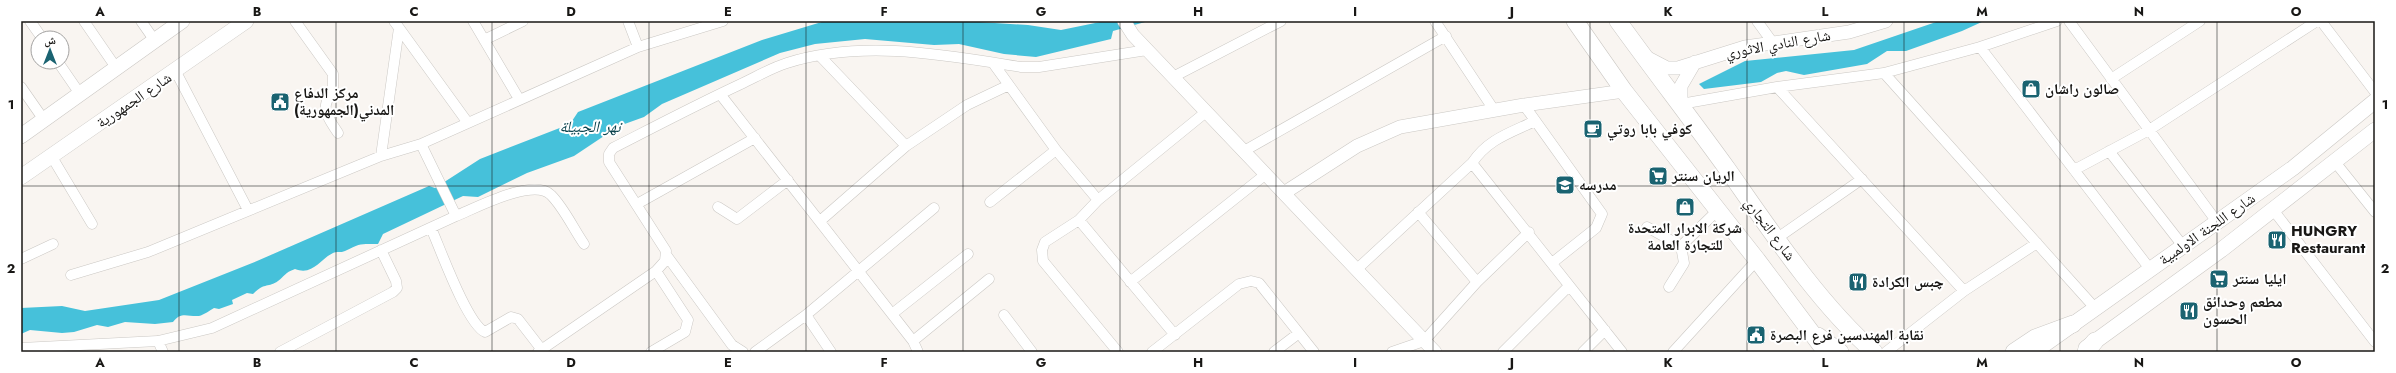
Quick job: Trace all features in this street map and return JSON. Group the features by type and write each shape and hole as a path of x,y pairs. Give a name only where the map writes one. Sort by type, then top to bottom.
{"main road":[{"path":"21,136 182,21"},
{"name":"شارع الجمهورية","path":"21,178 176,72 246,21"},
{"name":"شارع التجاري","path":"1575,21 1624,91 1757,260 1809,332 1826,352"},
{"name":"شارع التجاري","path":"1618,21 1681,104 1776,239 1820,293 1874,352"},
{"name":"شارع اللجنة الاولمبية","path":"2034,352 2293,168 2375,101"},
{"name":"شارع اللجنة الاولمبية","path":"2081,352 2090,347 2274,211 2375,130"},
{"path":"2014,352 2035,338 2073,324"},
{"path":"1809,332 1824,339 1840,352"}],"street":[{"path":"30,21 36,30"},
{"path":"84,21 117,68"},
{"path":"141,21 155,41"},
{"path":"295,21 333,74 333,91 326,100 325,109 338,133"},
{"path":"473,21 518,99"},
{"path":"484,40 523,21"},
{"path":"628,21 638,47"},
{"path":"71,275 148,252 381,156 421,144 518,99 638,47 698,24 723,21"},
{"path":"1124,21 1147,50 1435,352"},
{"path":"1173,77 1281,21"},
{"path":"1435,21 1494,110"},
{"path":"1757,21 1773,43"},
{"name":"شارع النادي الاثوري","path":"1643,55 1668,68 1678,68 1745,47 1848,32 1886,21"},
{"path":"1695,62 1681,86 1681,104 1777,87 1884,73 1980,47 2057,21"},
{"path":"2069,21 2217,222"},
{"path":"2111,79 2200,21"},
{"path":"2074,170 2149,130 2317,21"},
{"path":"2321,21 2375,92"},
{"path":"396,25 468,123"},
{"path":"381,156 396,25"},
{"path":"1244,151 1446,36"},
{"path":"1980,47 2150,270"},
{"path":"743,352 732,345 667,256 666,251 637,204 609,162 610,154 614,148 720,94 787,63 820,56 867,50 1039,67 1147,50"},
{"path":"820,56 906,146"},
{"path":"993,63 1056,150 1098,200"},
{"path":"64,70 80,94"},
{"path":"176,72 248,210"},
{"path":"1884,73 2095,308"},
{"path":"820,221 906,146 967,104 1009,85"},
{"path":"21,87 44,120"},
{"path":"1777,87 1964,291"},
{"path":"1284,193 1357,146 1400,127 1524,105 1624,91"},
{"path":"720,94 756,138 913,341 918,352"},
{"path":"1524,105 1602,214 1596,228 1552,263"},
{"path":"1118,352 1043,261 1042,250 1045,242 1079,220 1098,200 1206,112"},
{"path":"1356,270 1472,163 1481,150 1491,142 1535,121"},
{"path":"637,204 756,138"},
{"path":"421,144 456,216"},
{"path":"990,202 1056,150"},
{"path":"2109,151 2183,246"},
{"path":"52,157 92,224"},
{"path":"2335,162 2375,212"},
{"path":"1472,163 1529,232 1569,286 1622,352"},
{"path":"1130,282 1266,174"},
{"path":"1776,239 1862,179"},
{"path":"718,207 737,219 788,180"},
{"path":"25,349 158,341 212,328 456,216 494,200 531,188 542,189 551,194 584,244"},
{"path":"755,352 806,315 934,208"},
{"path":"1681,246 1718,210"},
{"path":"2274,211 2375,342"},
{"path":"1418,212 1477,282"},
{"path":"1079,220 1175,335"},
{"path":"1647,227 1681,246"},
{"path":"431,228 467,311 480,330 485,332 512,317 518,319 540,351 656,270 667,256"},
{"path":"1392,352 1424,341 1477,282 1529,232"},
{"path":"1886,352 1964,291 2037,243"},
{"path":"21,259 53,244"},
{"path":"1669,287 1684,263 1681,246"},
{"path":"280,352 393,292 397,288 396,281 381,250"},
{"path":"892,314 968,254"},
{"path":"1673,352 1757,260"},
{"path":"651,352 685,332 688,320 656,270"},
{"path":"913,341 989,279"},
{"path":"1152,352 1240,284 1251,281 1259,283 1314,352"},
{"path":"1503,352 1569,286"},
{"path":"806,315 831,352"},
{"path":"1004,316 1032,352"},
{"path":"1583,352 1605,330"},
{"path":"1274,352 1299,333"},
{"path":"158,341 163,352"}],"water":[{"name":"نهر الجبيلة","path":"825,21 964,21 1028,25 1061,30 1105,21 1168,21 1145,22 1113,31 1111,39 1036,57 1004,54 959,44 934,45 865,39 815,44 780,53 662,104 644,117 619,126 574,156 527,173 478,197 463,196 383,234 378,244 361,244 343,252 334,252 312,269 301,271 295,269 291,270 278,281 264,286 253,294 247,293 232,300 233,304 219,309 214,308 199,316 185,315 179,317 173,322 155,324 125,322 108,327 97,325 74,332 62,333 30,330 21,334 21,308 62,306 85,311 159,300 257,261 429,186 435,188 480,159 570,124 578,112 762,40"},
{"path":"1939,21 1984,21 1962,31 1906,51 1887,51 1867,64 1804,75 1786,71 1777,73 1761,82 1704,89 1699,84 1745,61 1854,50"}],"place":[{"name":"صالون راشان","path":"2031,89"},
{"name":"مركز الدفاع المدني(الجمهورية)","path":"280,102"},
{"name":"كوفي بابا روتي","path":"1593,129"},
{"name":"الريان سنتر","path":"1658,176"},
{"name":"مدرسه","path":"1565,185"},
{"name":"شركة الابرار المتحدة للتجارة العامة","path":"1685,207"},
{"name":"HUNGRY Restaurant","path":"2277,240"},
{"name":"ايليا سنتر","path":"2219,279"},
{"name":"چبس الكرادة","path":"1858,282"},
{"name":"مطعم وحدائق الحسون","path":"2189,311"},
{"name":"نقابة المهندسين فرع البصرة","path":"1756,335"}]}
